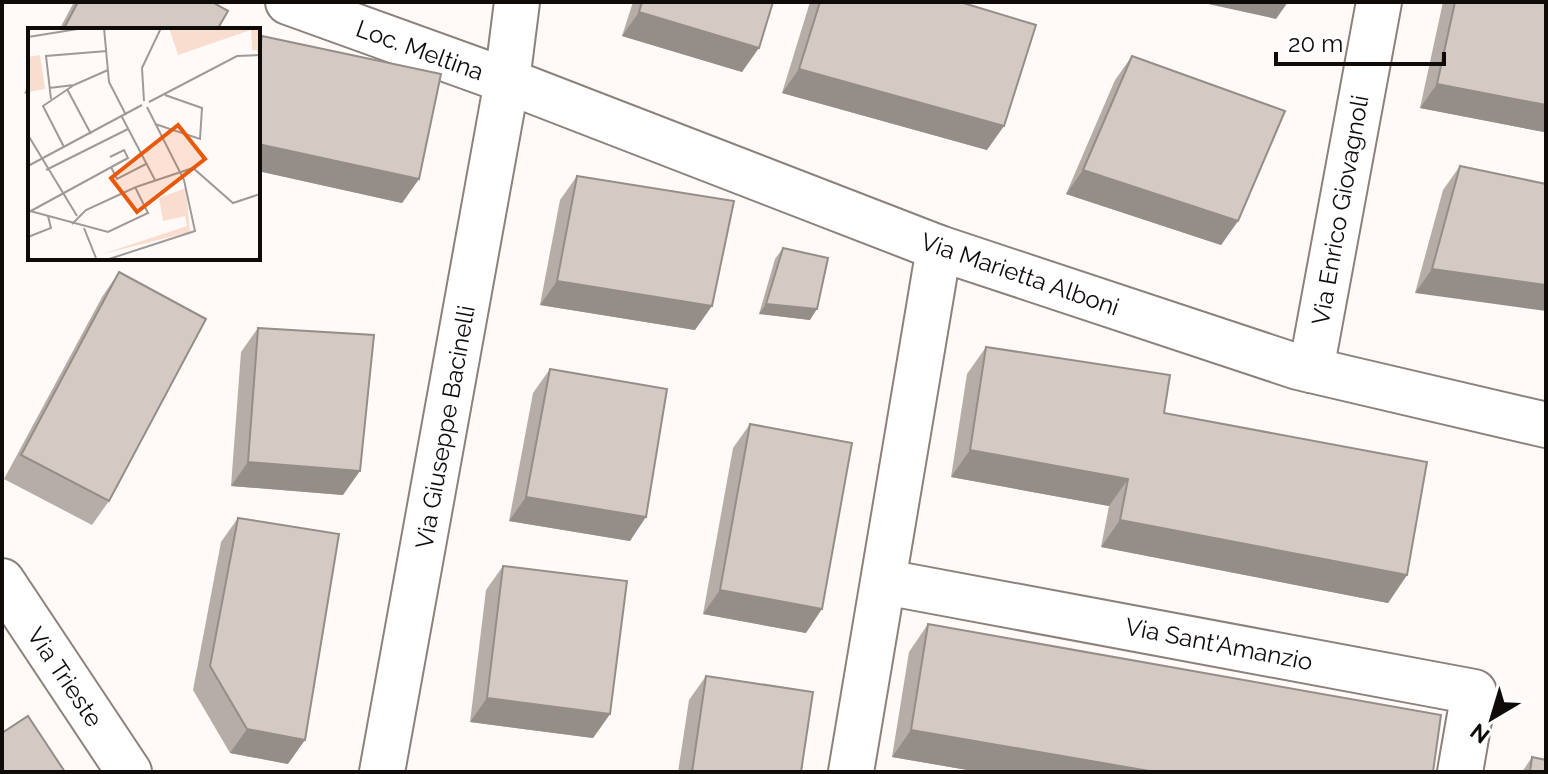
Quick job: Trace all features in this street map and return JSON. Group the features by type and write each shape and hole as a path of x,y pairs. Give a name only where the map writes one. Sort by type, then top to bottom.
{"street":[{"name":"Loc. Meltina","path":"288,2 507,81"},
{"name":"Via Giuseppe Bacinelli","path":"382,772 507,81 517,2"},
{"name":"Via Enrico Giovagnoli","path":"1311,370 1379,2"},
{"name":"Via Marietta Alboni","path":"507,81 939,248 1311,370 1546,425"},
{"path":"851,772 939,248"},
{"name":"Via Trieste","path":"2,581 129,772"},
{"name":"Via Sant'Amanzio","path":"885,582 1474,692 1460,772"}],"building":[{"path":"78,2 212,2 228,11 218,28 64,28"},
{"path":"642,2 773,2 759,48 639,12"},
{"path":"820,2 960,2 1036,25 1004,126 799,69"},
{"path":"1455,2 1546,2 1546,105 1437,84"},
{"path":"262,36 441,74 419,179 260,144"},
{"path":"1132,56 1285,111 1238,221 1083,170"},
{"path":"1460,166 1546,184 1546,285 1432,269"},
{"path":"577,176 734,201 712,306 557,281"},
{"path":"783,248 828,258 817,309 766,304"},
{"path":"119,272 206,319 109,501 21,455"},
{"path":"258,328 374,335 360,471 248,462"},
{"path":"986,347 1170,375 1164,413 1427,462 1407,575 1120,520 1128,479 970,450"},
{"path":"550,369 667,389 646,517 526,497"},
{"path":"750,424 852,443 822,609 720,590"},
{"path":"238,518 339,534 305,740 247,729 210,666"},
{"path":"503,566 627,581 610,714 487,698"},
{"path":"928,624 1441,715 1433,772 1155,772 911,730"},
{"path":"706,676 813,692 801,772 692,772"},
{"path":"28,716 65,772 2,772 2,733"},
{"path":"1532,757 1546,760 1546,772 1530,772"}]}
